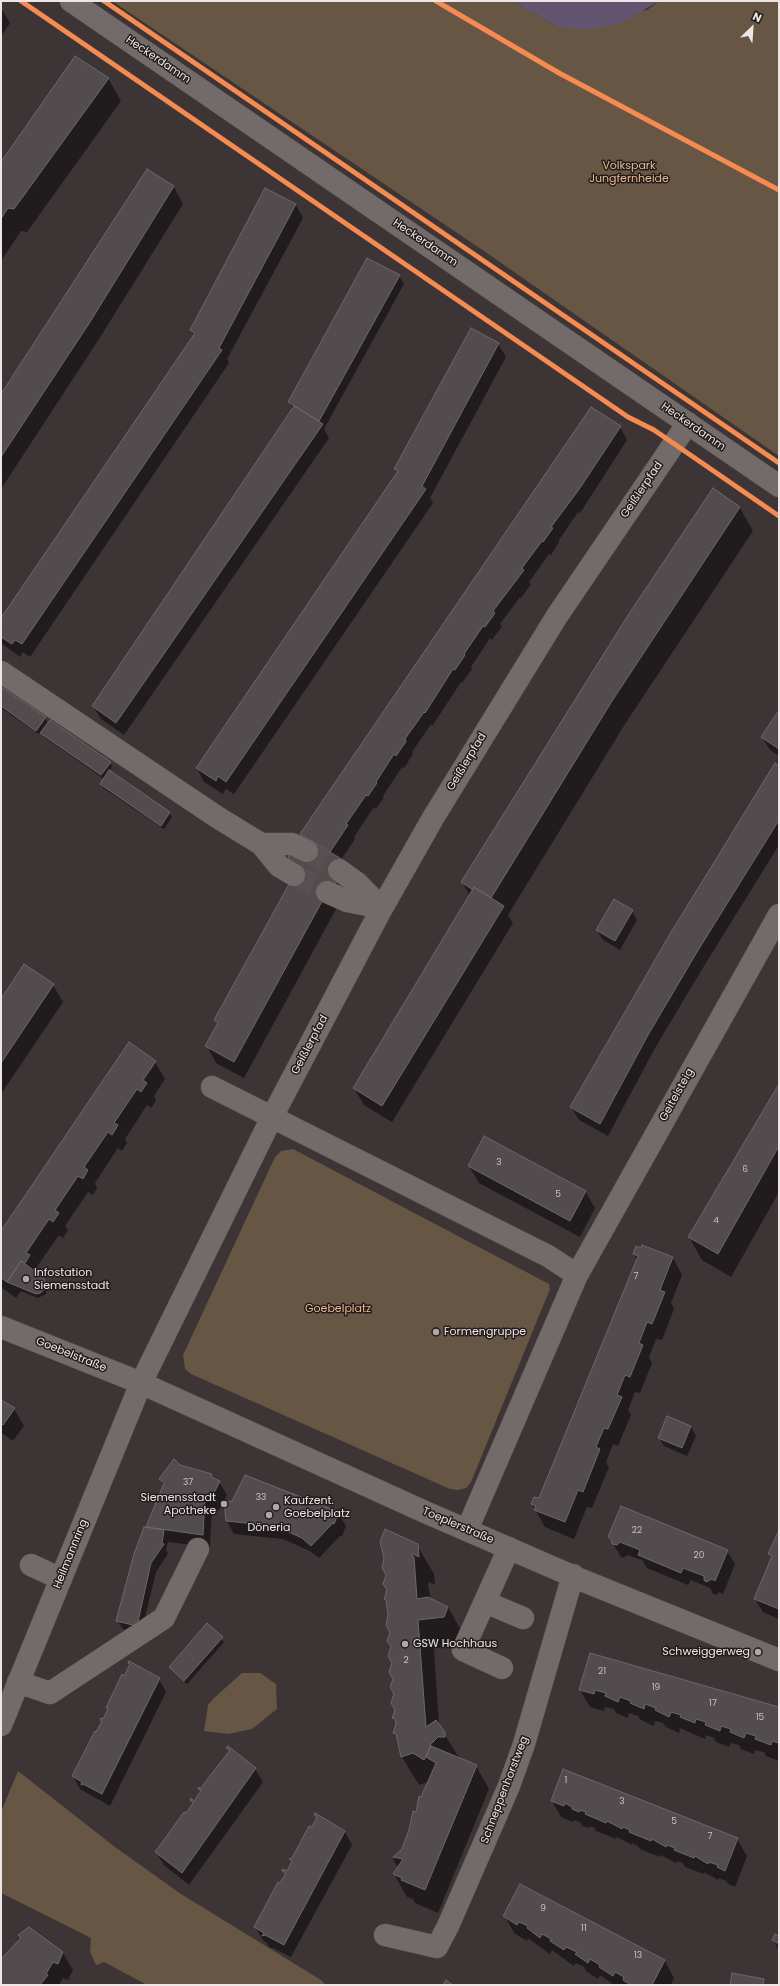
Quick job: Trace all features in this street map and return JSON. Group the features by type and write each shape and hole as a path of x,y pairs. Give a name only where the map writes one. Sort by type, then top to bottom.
{"street":[{"name":"Heckerdamm","path":"71,1 779,486"},
{"name":"Geißlerpfad","path":"272,1116 382,908 433,818 557,616 688,423"},
{"path":"1,672 217,817 261,844 279,866 294,875"},
{"path":"261,844 292,844 307,852"},
{"path":"339,870 356,883 382,908"},
{"path":"327,892 347,901 382,908"},
{"name":"Geitelsteig","path":"577,1275 779,915"},
{"path":"212,1087 548,1256 577,1275 467,1530"},
{"path":"141,1383 272,1116"},
{"name":"Goebelstraße","path":"1,1327 141,1383"},
{"name":"Toeplerstraße","path":"141,1383 467,1530 573,1576 779,1660"},
{"name":"Heilmannring","path":"1,1725 141,1383"},
{"path":"18,1682 50,1692 164,1618 198,1548"},
{"path":"502,1668 463,1650 509,1548"},
{"path":"31,1565 61,1579"},
{"name":"Schneppenhorstweg","path":"385,1935 437,1947 448,1926 509,1786 524,1744 573,1576"},
{"path":"485,1602 523,1618"}],"green space":[{"name":"Volkspark Jungfernheide","path":"112,1 513,1 556,26 647,10 659,1 779,1 779,456 481,249"},
{"name":"Goebelplatz","path":"293,1149 549,1284 550,1289 471,1482 466,1488 458,1490 450,1489 191,1374 185,1369 183,1355 275,1157 281,1151"},
{"path":"242,1673 260,1673 276,1684 277,1709 252,1729 228,1734 204,1731 208,1705"},
{"path":"18,1771 115,1847 181,1894 321,1980 326,1985 147,1985 104,1962 96,1965 90,1952 91,1938 1,1893 1,1812"}],"shaded area":[{"path":"513,1 659,1 622,23 586,30 556,26"}],"building":[{"path":"75,56 109,78 14,209 8,208 1,219 1,162"},
{"path":"147,169 174,186 90,322 1,457 1,394"},
{"path":"265,188 296,204 219,348 222,350 22,644 15,640 12,644 1,637 1,618 195,333 190,330"},
{"path":"367,258 400,275 319,421 288,402"},
{"path":"471,328 499,343 422,486 426,489 226,782 218,776 216,781 196,768 398,471 394,469"},
{"path":"294,406 323,424 116,723 92,706"},
{"path":"591,407 621,426 580,488 551,527 553,528 522,568 524,570 493,611 495,613 485,627 483,626 455,670 453,669 425,713 424,712 405,739 405,743 396,756 394,754 376,782 377,783 368,796 366,795 346,824 348,825 330,852 300,834"},
{"path":"713,488 740,507 612,701 491,898 474,887 473,890 461,882 630,612"},
{"path":"1,687 46,717 36,731 1,706"},
{"path":"779,710 779,749 761,737"},
{"path":"50,720 111,762 101,775 40,733"},
{"path":"775,763 779,766 779,820 697,952 648,1035 600,1124 570,1107 670,934"},
{"path":"109,770 170,812 161,826 100,784"},
{"path":"312,841 343,860 337,882 331,885 234,1062 205,1046 218,1023 214,1020 298,868 288,860 289,854 305,855"},
{"path":"474,887 504,906 382,1106 353,1088"},
{"path":"614,899 633,910 615,941 596,930"},
{"path":"24,964 54,984 1,1063 1,999"},
{"path":"129,1042 156,1061 143,1080 147,1083 141,1092 137,1089 114,1123 118,1125 112,1135 108,1132 84,1167 88,1170 83,1179 78,1176 55,1210 59,1213 53,1222 49,1219 26,1253 30,1255 25,1263 21,1261 7,1282 1,1278 1,1231"},
{"path":"779,1084 779,1146 718,1254 688,1237"},
{"path":"484,1136 586,1191 570,1221 468,1166"},
{"path":"642,1245 673,1257 660,1290 665,1292 652,1324 647,1322 639,1343 643,1345 630,1377 625,1375 617,1395 622,1397 608,1429 604,1428 596,1447 600,1449 583,1492 578,1490 565,1522 534,1510 536,1506 531,1504 534,1497 539,1498 638,1256 633,1254 636,1246 641,1248"},
{"name":"Infostation Siemensstadt","path":"21,1261 43,1277 45,1281 44,1290 40,1293 36,1294 7,1282"},
{"path":"1,1400 15,1408 3,1425 1,1423"},
{"path":"667,1416 691,1426 682,1448 658,1438"},
{"path":"174,1459 180,1465 212,1474 211,1477 220,1481 212,1497 205,1497 203,1535 146,1527 164,1483 159,1479"},
{"name":"Kaufzent. Goebelplatz","path":"245,1475 339,1512 334,1524 333,1523 311,1546 302,1538 275,1526 226,1521 224,1503 232,1501"},
{"path":"621,1506 728,1550 715,1581 712,1579 706,1582 704,1580 704,1576 683,1568 681,1573 638,1555 640,1550 620,1542 617,1545 612,1544 611,1539 608,1537"},
{"path":"144,1527 164,1530 162,1543 164,1544 151,1563 137,1626 116,1621 134,1554"},
{"name":"GSW Hochhaus","path":"385,1529 418,1544 419,1557 413,1554 412,1556 414,1557 417,1599 428,1597 448,1607 444,1617 418,1620 426,1727 436,1720 445,1732 445,1737 438,1737 430,1745 431,1746 424,1760 413,1753 401,1757 396,1734 393,1733 396,1724 395,1719 392,1718 395,1710 391,1703 394,1694 390,1687 393,1679 389,1672 392,1663 388,1656 391,1646 387,1641 390,1633 386,1625 388,1615 386,1600 384,1599 387,1590 383,1584 386,1575 382,1568 384,1558 380,1542"},
{"path":"779,1530 779,1609 754,1599 772,1556 768,1554"},
{"path":"207,1623 223,1637 184,1681 169,1667"},
{"path":"590,1653 779,1707 779,1743 772,1741 771,1745 755,1739 756,1736 746,1733 744,1738 730,1732 731,1729 721,1726 720,1731 705,1725 706,1722 696,1719 695,1723 680,1717 681,1715 671,1712 669,1717 655,1710 656,1708 645,1704 644,1709 630,1703 631,1701 620,1697 618,1702 605,1696 606,1693 595,1690 594,1694 579,1690"},
{"path":"129,1661 160,1678 102,1794 83,1784 81,1785 82,1782 72,1776 95,1731 96,1732 102,1721 100,1720 101,1718 103,1719 108,1709 106,1708 122,1674 124,1676 130,1664 128,1663"},
{"path":"228,1746 256,1768 182,1873 155,1852 184,1812 186,1813 193,1803 190,1800 191,1798 194,1801 201,1791 198,1789 199,1787 200,1789 230,1750 226,1748"},
{"path":"431,1746 477,1765 425,1890 401,1880 402,1878 393,1874 403,1859 393,1857 402,1849 409,1830 413,1811 416,1812 419,1796 421,1797 436,1763 426,1757"},
{"path":"563,1769 738,1838 725,1871 717,1867 718,1865 709,1862 708,1864 695,1856 694,1858 674,1850 675,1848 667,1845 666,1847 652,1839 651,1841 629,1832 630,1830 623,1827 622,1829 607,1821 606,1823 585,1814 586,1812 580,1810 579,1812 572,1809 572,1807 565,1803 564,1806 551,1801"},
{"path":"315,1813 345,1831 284,1945 265,1935 262,1936 264,1933 254,1927 278,1882 280,1883 286,1873 282,1871 283,1869 287,1871 292,1861 289,1859 292,1858 309,1826 312,1827 317,1817 314,1815"},
{"path":"520,1884 665,1960 652,1985 631,1985 623,1980 624,1977 615,1972 613,1976 590,1959 588,1963 575,1954 577,1952 566,1947 564,1950 550,1941 551,1939 542,1934 540,1938 527,1928 528,1926 519,1922 517,1925 503,1916"},
{"path":"29,1927 63,1952 58,1964 53,1962 46,1974 48,1975 40,1985 1,1985 1,1959 21,1938 18,1935"},
{"path":"775,1934 779,1936 779,1944 772,1940"},
{"path":"732,1973 764,1979 763,1985 730,1985"},
{"path":"446,1980 453,1985 443,1985"}],"tunnel":[{"path":"307,851 339,870"},
{"path":"294,875 327,892"}],"cycle path":[{"path":"21,1 628,417 654,430 779,516"},
{"path":"104,1 779,463"},
{"path":"436,1 559,73 779,190"}],"place":[{"name":"Infostation Siemensstadt","path":"26,1279"},
{"name":"Formengruppe","path":"436,1332"},
{"name":"Siemensstadt Apotheke","path":"224,1504"},
{"name":"Kaufzent. Goebelplatz","path":"276,1507"},
{"name":"Döneria","path":"269,1515"},
{"name":"GSW Hochhaus","path":"405,1644"},
{"name":"Schweiggerweg","path":"758,1652"}]}
